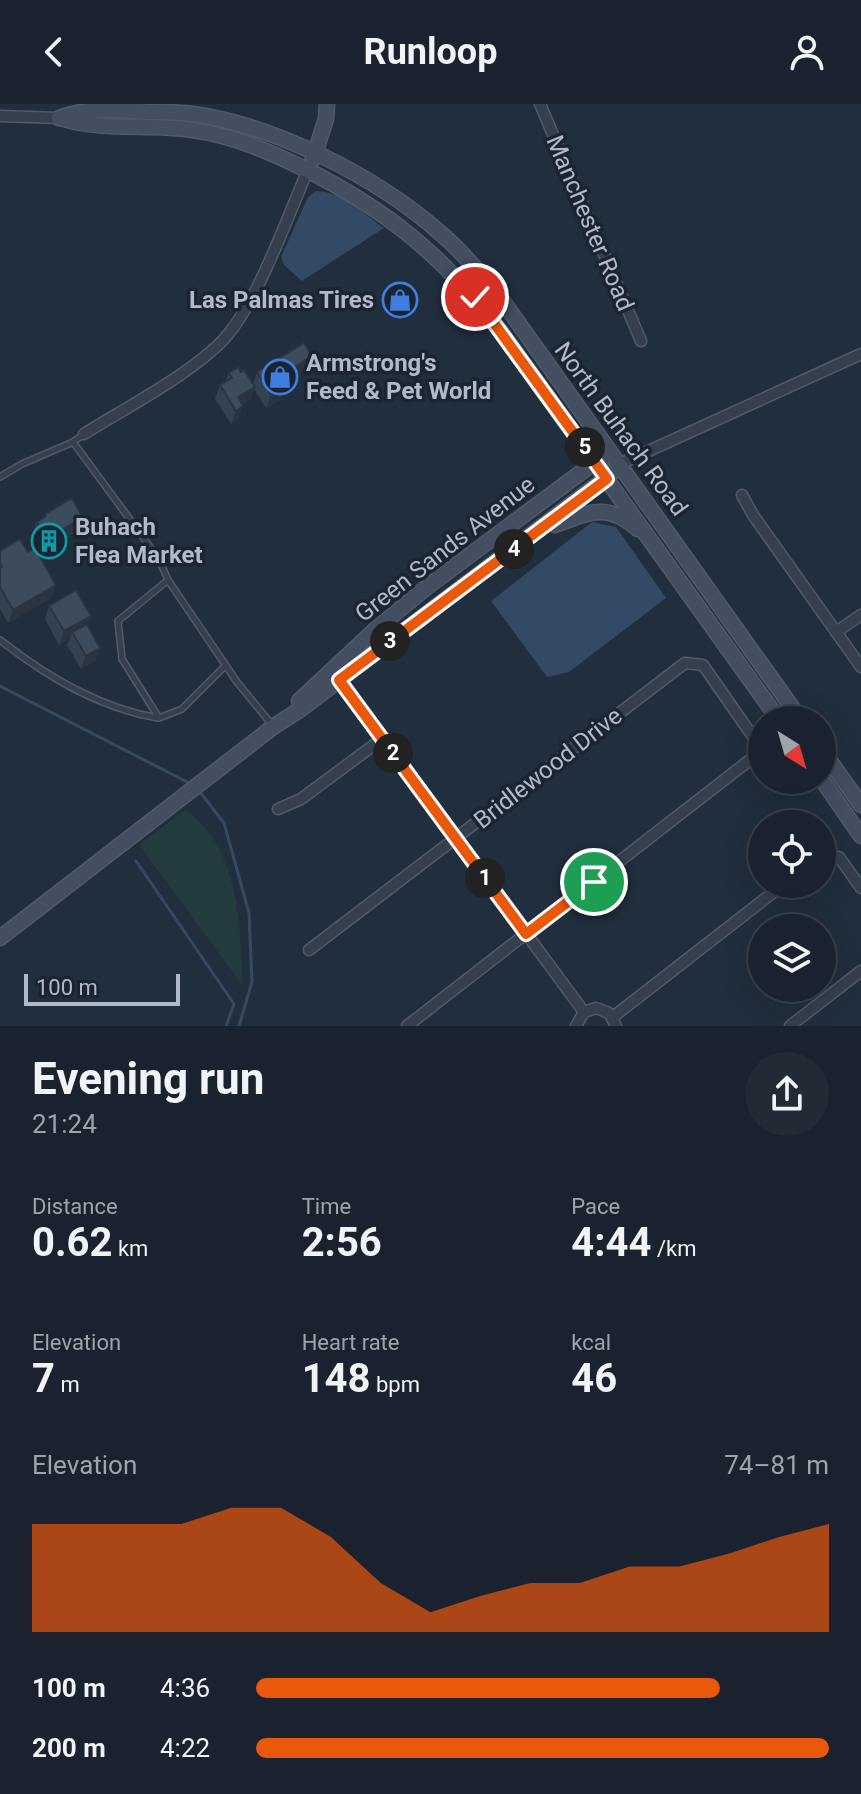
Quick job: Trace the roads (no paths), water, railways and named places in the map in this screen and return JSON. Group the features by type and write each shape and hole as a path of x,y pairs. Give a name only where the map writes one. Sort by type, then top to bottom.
{"main road":[{"path":"308,170 326,119 327,104"},
{"name":"North Buhach Road","path":"58,111 85,109 191,114 250,128 315,153 380,187 439,231 475,267 521,326 791,706"},
{"name":"North Buhach Road","path":"58,111 86,126 189,129 232,139 276,155 348,190 435,256 475,297 769,706"},
{"path":"189,129 191,114"},
{"path":"475,297 485,297 506,320 521,326"},
{"name":"Green Sands Avenue","path":"0,938 273,727 376,629 427,587 595,462 620,464"},
{"name":"Green Sands Avenue","path":"273,727 607,479 620,464"},
{"path":"539,530 603,510 622,516 656,545"},
{"path":"836,770 861,805"},
{"path":"832,794 861,836"}],"street":[{"name":"Manchester Road","path":"540,104 641,341"},
{"path":"0,116 58,111"},
{"path":"84,434 199,360 230,332 246,308 308,170"},
{"name":"Green Sands Avenue","path":"620,464 861,354"},
{"path":"742,495 861,667"},
{"path":"836,632 861,615"},
{"name":"Bridlewood Drive","path":"309,950 685,663 703,665 758,744 755,756 526,934"},
{"path":"339,680 584,1012"},
{"path":"278,809 301,799 382,739"},
{"path":"836,857 861,888"},
{"path":"576,1026 584,1012 596,1008 609,1013 615,1022 767,898"},
{"path":"407,1026 526,934"},
{"path":"790,1026 861,971"}],"lane":[{"path":"0,477 84,434"},
{"path":"73,442 159,559 168,580 225,666 273,727"},
{"path":"159,718 122,659 118,621 168,580"},
{"path":"0,640 89,698 130,713 159,718 182,709 225,666"}],"water":[{"path":"316,191 343,199 384,228 302,281 284,265 281,257 308,197"},
{"path":"592,522 616,527 666,598 569,672 547,677 491,601"}],"waterway":[{"path":"0,686 191,784"},
{"path":"200,792 224,823 249,913 252,982 239,1026"},
{"path":"136,861 234,1004 226,1026"}],"place":[{"name":"Las Palmas Tires","path":"400,300"},
{"name":"Armstrong's Feed & Pet World","path":"280,377"},
{"name":"Buhach Flea Market","path":"49,541"}]}
